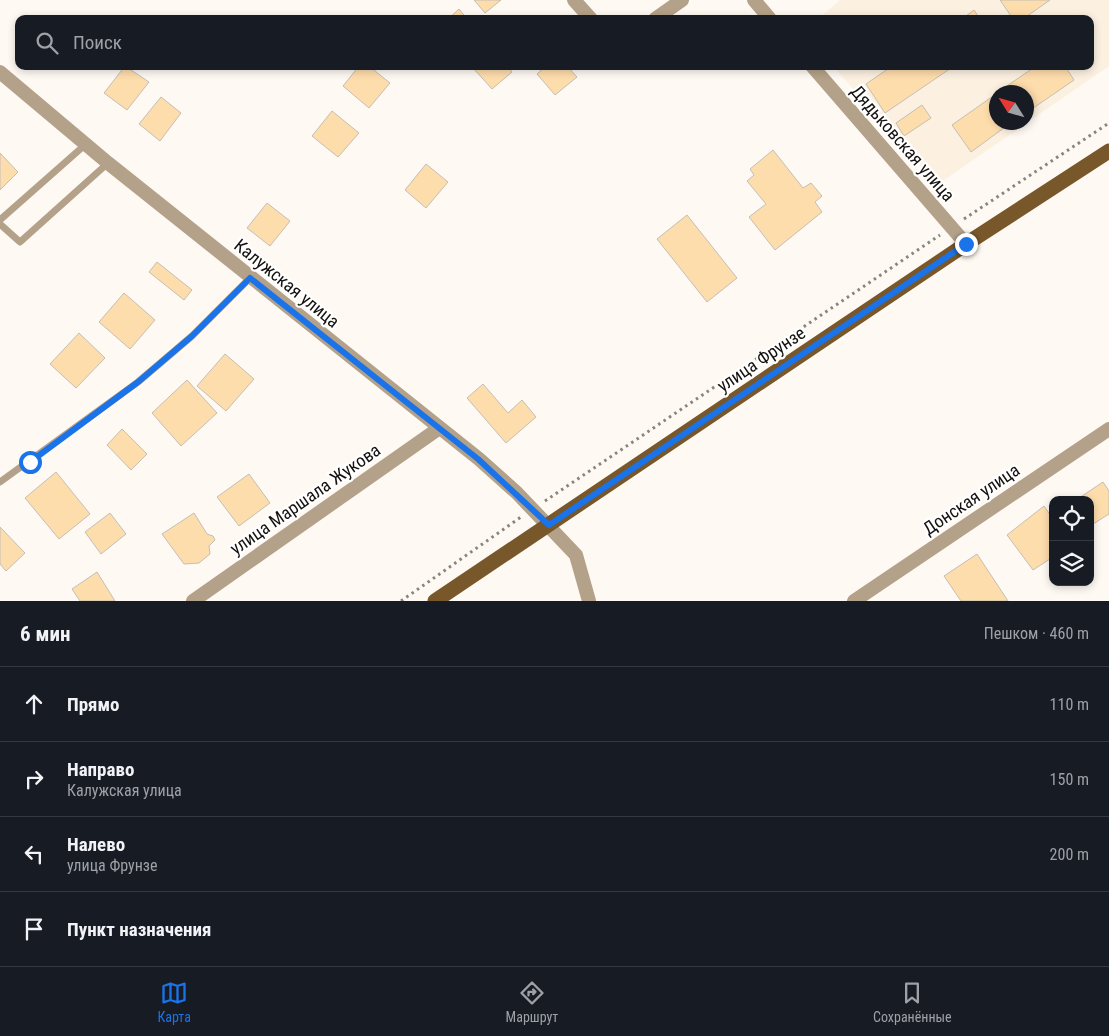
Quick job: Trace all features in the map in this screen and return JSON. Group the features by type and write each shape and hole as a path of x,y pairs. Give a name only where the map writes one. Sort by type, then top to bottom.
{"main road":[{"name":"улица Фрунзе","path":"435,601 966,244 1109,151"}],"street":[{"path":"574,0 587,15"},
{"path":"661,15 682,0"},
{"path":"754,0 767,15"},
{"name":"Дядьковская улица","path":"815,70 966,244"},
{"name":"Калужская улица","path":"0,72 108,163 250,278 478,459 549,525"},
{"name":"улица Маршала Жукова","path":"193,601 438,429"},
{"name":"Донская улица","path":"854,601 1109,429"},
{"path":"549,525 576,555 589,601"}],"lane":[{"path":"0,220 86,144"},
{"path":"0,224 20,242 108,163"},
{"path":"0,482 138,382 192,336 250,278"}],"path":[{"path":"401,601 533,509 1109,123"}],"shaded area":[{"path":"840,0 1109,0 1109,66 1034,118 1034,85 989,85 989,130 1016,130 937,185 836,70 1094,70 1094,15 823,15"}],"building":[{"path":"474,0 501,0 485,13"},
{"path":"1000,0 1050,0 1029,15 1010,15"},
{"path":"459,9 464,15 452,15"},
{"path":"974,10 977,15 967,15"},
{"path":"122,70 131,70 149,82 127,110 104,93"},
{"path":"356,70 374,70 390,83 369,108 343,86"},
{"path":"475,70 510,70 512,72 492,89"},
{"path":"542,70 571,70 577,77 555,95 537,74"},
{"path":"886,70 948,70 885,113 866,84"},
{"path":"1030,70 1068,70 1074,80 1034,108 1034,85 1008,85"},
{"path":"161,97 181,113 160,141 139,124"},
{"path":"989,99 989,130 1001,130 971,152 952,125"},
{"path":"922,105 931,118 904,136 896,123"},
{"path":"332,111 359,133 338,157 312,136"},
{"path":"773,150 803,188 811,183 822,196 815,202 822,212 775,250 749,217 766,204 747,181 754,175 750,169"},
{"path":"0,153 18,172 0,190"},
{"path":"426,164 448,182 426,208 405,190"},
{"path":"267,203 290,221 270,246 247,228"},
{"path":"687,215 737,278 707,302 657,239"},
{"path":"157,262 192,290 184,300 149,272"},
{"path":"124,293 155,320 130,349 99,322"},
{"path":"79,333 105,358 76,388 50,364"},
{"path":"225,354 254,379 226,411 197,386"},
{"path":"187,380 217,413 181,446 152,413"},
{"path":"483,384 508,413 522,400 536,417 506,443 467,398"},
{"path":"122,429 147,454 131,470 107,445"},
{"path":"56,472 90,514 59,539 25,498"},
{"path":"249,474 270,503 239,526 217,497"},
{"path":"1103,482 1109,491 1109,514 1094,523 1094,496 1082,496"},
{"path":"1044,506 1049,513 1049,560 1033,570 1007,535"},
{"path":"110,513 126,534 101,554 85,532"},
{"path":"194,513 207,534 213,536 215,540 209,546 210,554 199,563 184,564 162,534"},
{"path":"0,527 25,553 6,571 0,564"},
{"path":"977,554 1008,601 961,601 944,576"},
{"path":"97,572 115,601 80,601 72,589"}],"route":[{"path":"30,462 138,382 192,336 250,278 478,459 517,493 549,525 966,244"}]}
